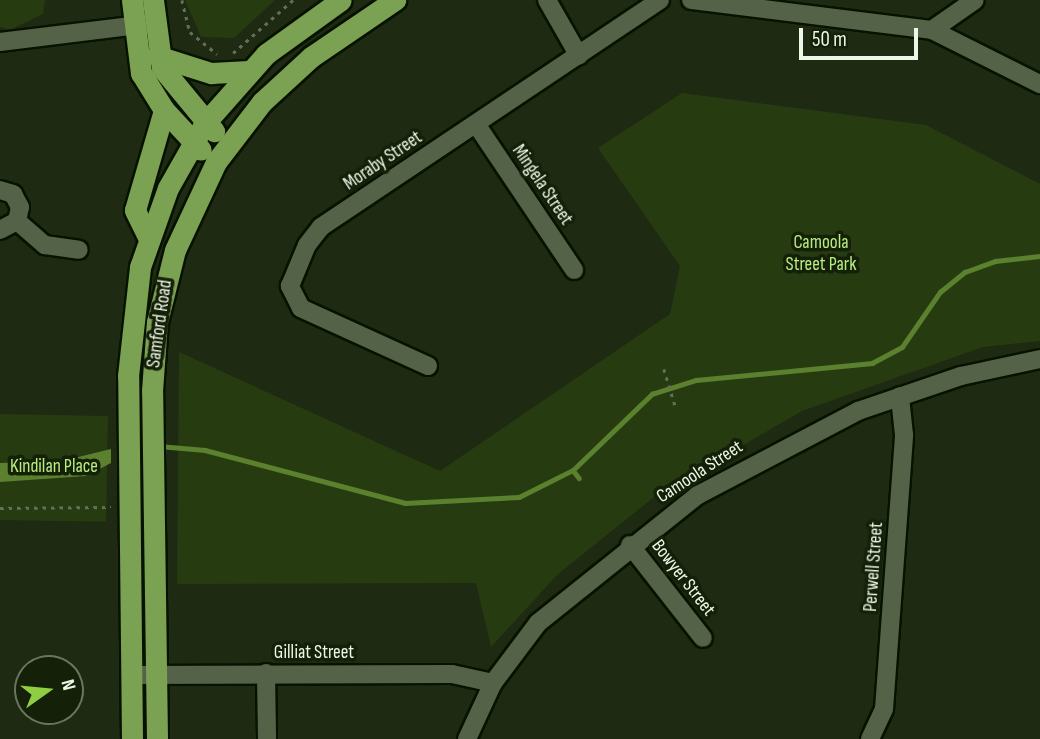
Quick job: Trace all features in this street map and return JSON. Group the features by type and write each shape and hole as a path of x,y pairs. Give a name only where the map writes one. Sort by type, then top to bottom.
{"main road":[{"path":"132,0 174,90 228,145"},
{"path":"153,0 143,24 141,73 164,110 192,142 216,162"},
{"name":"Samford Road","path":"132,739 129,335 148,237 192,142 205,123 249,71 341,0"},
{"name":"Samford Road","path":"157,739 153,369 166,278 216,162 228,145 311,57 395,0"},
{"path":"157,56 211,73 249,71"},
{"path":"148,237 135,210 164,110"}],"street":[{"path":"547,0 579,56"},
{"name":"Moraby Street","path":"428,366 300,308 290,286 321,227 660,0"},
{"path":"691,0 932,30 1040,84"},
{"path":"932,30 975,0"},
{"path":"0,43 143,24"},
{"name":"Mingela Street","path":"476,124 574,270"},
{"path":"0,190 18,200 17,221"},
{"path":"0,230 17,221"},
{"path":"17,221 45,245 79,250"},
{"name":"Camoola Street","path":"467,739 493,683 556,605 630,545 726,477 818,428 900,396 1040,359"},
{"name":"Perwell Street","path":"870,739 884,709 904,435 900,396"},
{"name":"Bowyer Street","path":"630,545 703,638"},
{"path":"266,673 267,739"},
{"name":"Gilliat Street","path":"132,675 452,674 493,683"}],"path":[{"path":"182,0 190,32 217,54"},
{"path":"217,54 245,46 293,0"},
{"path":"217,54 217,60"},
{"path":"664,369 674,406"},
{"path":"0,508 111,507"}],"green space":[{"path":"0,0 45,0 43,14 10,30 0,27"},
{"path":"185,0 275,0 234,38 201,37"},
{"name":"Camoola Street Park","path":"682,93 926,125 1040,184 1040,341 983,347 802,411 654,497 557,575 491,647 476,583 177,584 179,352 440,471 670,314 680,266 598,148"},
{"name":"Kindilan Place","path":"0,414 108,416 106,522 0,520"}],"shaded area":[{"path":"111,449 111,463 86,476 0,482 0,463 62,461"}],"waterway":[{"path":"159,446 205,450 405,503 519,497 573,470 652,394 696,380 872,363 902,347 940,292 965,272 995,261 1040,256"},
{"path":"573,470 579,478"}]}
